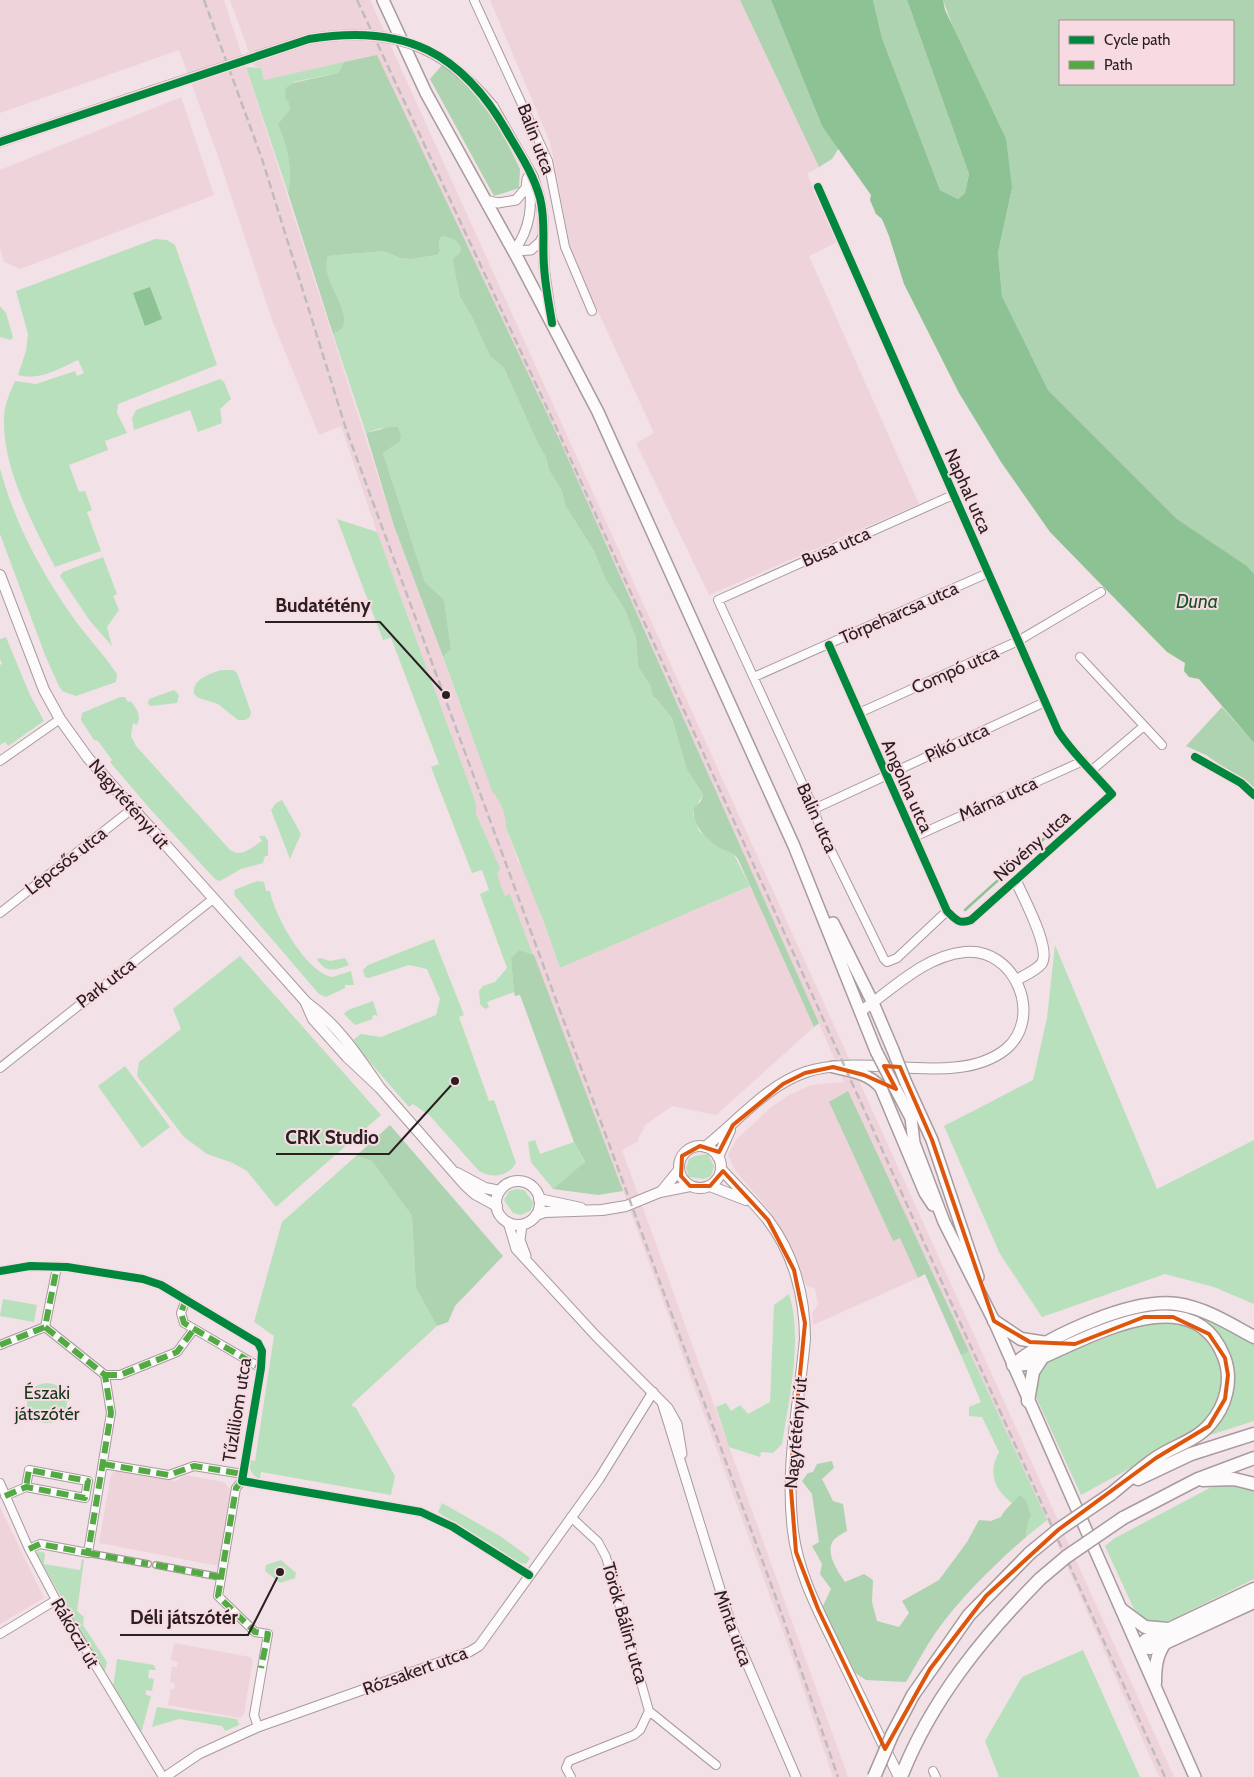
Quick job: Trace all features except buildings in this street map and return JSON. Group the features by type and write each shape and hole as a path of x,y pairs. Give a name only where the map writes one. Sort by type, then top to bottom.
{"highway":[{"path":"1012,1365 1047,1343 1130,1308 1163,1303 1198,1309 1254,1337"},
{"path":"874,1777 892,1735 913,1695 969,1615 1030,1553 1058,1530 1111,1494 1156,1458 1197,1435 1214,1418 1222,1405 1228,1387 1225,1358 1219,1346 1209,1334 1188,1320 1160,1316 1125,1322 1042,1358 1026,1364 1012,1365"},
{"path":"992,1317 1021,1339 1047,1343"},
{"path":"1028,1401 1033,1372 1042,1358"},
{"path":"1111,1494 1191,1454 1254,1434"},
{"path":"900,1777 919,1737 940,1700 984,1638 1040,1579 1066,1557 1123,1518 1198,1479 1254,1458"},
{"path":"1198,1479 1234,1479 1254,1484"},
{"path":"1138,1647 1146,1640 1254,1589"},
{"path":"1138,1647 1150,1648 1165,1643 1254,1602"},
{"path":"1122,1610 1145,1627 1171,1629"},
{"path":"1155,1683 1157,1660 1160,1650 1165,1643"}],"main road":[{"path":"383,0 426,93 514,250 598,412 794,846 873,1003 943,1169 992,1317"},
{"name":"Nagytétényi út","path":"0,576 32,661 60,719 88,758 132,810 306,1002 326,1016 356,1052 380,1088 454,1172 475,1194 497,1206 502,1216 508,1222"},
{"path":"794,846 876,1051 911,1118 914,1143 944,1222 992,1317 1195,1777"},
{"path":"1016,881 1042,941 1044,956 1038,967 1016,980"},
{"path":"705,1147 783,1084 805,1072 833,1067 862,1066 947,1068 974,1065 986,1061 1006,1048 1018,1034 1023,1012 1022,993 1016,980 1007,969 988,956 968,952 957,953 934,960 860,1011"},
{"path":"833,1067 872,1078 881,1088 924,1193 944,1222"},
{"path":"718,1157 705,1147 695,1147 685,1152 679,1163 679,1170 685,1182 697,1188 710,1186 720,1176 721,1169 718,1157 723,1141 733,1125"},
{"name":"Nagytétényi út","path":"721,1169 768,1220 779,1237 794,1270 802,1299 805,1339 790,1476 792,1525 796,1552 802,1573 818,1610 900,1777"},
{"path":"660,1192 679,1170"},
{"name":"Nagytétényi út","path":"454,1172 485,1188 500,1191"},
{"path":"497,1206 500,1191 511,1181 522,1181 534,1188 539,1199 540,1204 536,1215"},
{"path":"508,1222 522,1225 536,1215 602,1210 626,1206 660,1192 690,1186"},
{"name":"Nagytétényi út","path":"710,1186 750,1202"},
{"path":"539,1199 589,1210"}],"street":[{"name":"Balin utca","path":"474,0 548,161 565,246 592,311"},
{"path":"0,142 309,39 335,35 362,35 414,44 441,57 476,85 493,106 533,176 540,198 544,235 544,267 552,322"},
{"path":"514,250 523,239 531,216 532,195 521,155"},
{"path":"485,200 498,203 516,200 526,188 528,176"},
{"name":"Naphal utca","path":"818,187 1045,702 1068,747 1092,770 1112,794"},
{"path":"514,250 531,250 540,242 544,235"},
{"name":"Busa utca","path":"718,600 953,494"},
{"name":"Törpeharcsa utca","path":"754,677 988,573"},
{"name":"Compó utca","path":"859,713 1018,642 1101,592"},
{"name":"Balin utca","path":"718,600 814,808 820,828 887,962 897,958 946,911"},
{"name":"Angolna utca","path":"829,645 946,911"},
{"path":"1080,657 1162,745"},
{"name":"Pikó utca","path":"814,808 1045,702"},
{"path":"0,761 60,719"},
{"path":"1092,770 1144,726"},
{"name":"Márna utca","path":"914,837 1083,762"},
{"name":"Növény utca","path":"946,911 959,922 972,920 1112,794"},
{"name":"Lépcsős utca","path":"0,913 132,810"},
{"name":"Park utca","path":"0,1068 212,899"},
{"name":"Nagytétényi út","path":"508,1222 516,1249 605,1346 653,1392"},
{"name":"Nagytétényi út","path":"522,1225 520,1240 529,1263"},
{"name":"Tűzliliom utca","path":"0,1271 30,1266 57,1267 144,1279 161,1285 186,1299 258,1343 262,1351 261,1368 242,1477 236,1488 220,1577"},
{"path":"45,1327 57,1267"},
{"path":"186,1299 182,1307 181,1318 194,1329 261,1368"},
{"path":"0,1346 45,1327"},
{"path":"45,1327 105,1375 120,1375 177,1352 194,1329"},
{"path":"88,1553 111,1413 105,1375"},
{"name":"Minta utca","path":"653,1392 674,1417 677,1424 684,1474 732,1628 796,1777"},
{"name":"Rózsakert utca","path":"164,1777 199,1754 258,1727 469,1652 484,1640 528,1575 609,1464 653,1392"},
{"name":"Tűzliliom utca","path":"103,1464 169,1475 194,1466 421,1512 453,1527 528,1575"},
{"path":"26,1487 29,1470 100,1483"},
{"path":"4,1496 26,1487 85,1498 88,1481"},
{"name":"Rákóczi út","path":"0,1483 4,1496 29,1549 56,1600 138,1739 164,1777"},
{"name":"Török Bálint utca","path":"571,1517 598,1542 606,1557 649,1711"},
{"path":"29,1549 40,1544 148,1564"},
{"path":"156,1565 220,1577 218,1596 221,1601 255,1632 268,1634 254,1714 258,1727"},
{"path":"0,1634 56,1600"},
{"path":"570,1777 566,1764 634,1735 640,1730 649,1711 716,1765"}],"highlighted area":[{"path":"884,1066 900,1067 932,1140 994,1321 1030,1342 1075,1344 1144,1317 1173,1317 1209,1334 1225,1358 1228,1375 1225,1399 1209,1426 1156,1458 1058,1530 986,1596 930,1669 885,1749 818,1609 796,1552 790,1477 805,1323 794,1270 768,1220 723,1171 710,1186 690,1186 681,1176 682,1156 700,1146 719,1152 733,1125 783,1084 805,1073 833,1067 864,1075 896,1089"}],"shaded area":[{"path":"0,0 224,0 394,526 492,791 500,801 506,817 506,828 518,862 523,866 560,968 750,886 814,1027 716,1115 672,1106 645,1125 637,1142 622,1150 848,1777 833,1777 795,1665 623,1191 510,895 505,896 497,874 499,868 476,814 476,803 377,532 341,426 319,435 272,320 217,153 179,50 0,113"},
{"path":"230,0 370,0 1174,1777 1159,1777 1047,1520 923,1251 829,1103 893,1240 900,1237 918,1278 813,1325 812,1313 818,1304 815,1289 806,1285 784,1234 768,1209 735,1170 728,1155 736,1140 770,1108 787,1096 811,1085 844,1082 819,1023 561,443 377,55 264,80 261,68 254,66"},
{"path":"490,0 740,0 819,167 807,174 837,242 809,256 919,504 709,595 636,443 654,433 572,255 550,142"},
{"path":"740,0 771,0 822,126 839,148 832,159 819,167"},
{"path":"873,0 907,0 969,174 965,193 958,199 940,190 882,38"},
{"path":"943,0 1254,0 1254,574 1247,566 1177,519 1048,390 1002,296 998,253 1012,188"},
{"path":"377,55 561,443 819,1023 814,1027 738,859 711,841 695,821 694,808 701,801 703,794 687,770 672,718 652,694 651,686 638,666 636,638 625,610 605,578 594,551 565,505 562,491 549,470 546,457 538,444 504,368 490,356 472,317 460,297 453,259 460,253 461,247 455,240 442,236 439,241 440,251 437,255 411,259 400,258 383,251 328,256 326,266 328,275 340,302 344,320 342,329 333,334 288,193 290,174 288,157 278,124 290,109 289,103 285,98 286,88 293,83 338,73 344,62"},
{"path":"443,64 460,76 497,122 520,169 519,188 494,196 430,79"},
{"path":"181,97 214,195 20,269 4,262 0,248 0,170"},
{"path":"398,427 401,436 400,441 383,453 425,582 444,600 451,649 443,657 394,526 366,433"},
{"path":"1222,707 1254,743 1254,788 1206,755 1186,746"},
{"path":"519,950 534,955 623,1191 598,1195 553,1189 585,1162 574,1142 520,995 515,996 511,958"},
{"path":"848,1091 969,1351 961,1355 925,1274 918,1278 900,1238 893,1241 829,1102"},
{"path":"390,1125 503,1256 455,1306 448,1322 437,1326 416,1288 412,1216 372,1161 356,1156"},
{"path":"832,1461 834,1468 822,1479 833,1501 843,1504 847,1531 833,1541 831,1557 833,1562 845,1582 864,1574 873,1580 872,1602 877,1621 899,1627 909,1613 902,1601 939,1580 967,1542 979,1520 991,1521 1001,1517 1019,1495 1026,1500 1031,1515 1026,1537 990,1570 956,1606 932,1638 906,1682 866,1680 852,1671 822,1608 831,1589 820,1574 822,1564 812,1546 819,1542 812,1494 802,1481 808,1473 813,1472 817,1464"},
{"path":"116,1471 176,1481 185,1475 224,1482 232,1492 219,1566 99,1543 111,1474"},
{"path":"0,1507 44,1598 0,1624"},
{"path":"174,1643 250,1657 253,1660 244,1714 240,1718 168,1705 171,1689 174,1689 175,1684 170,1682 172,1667 177,1667 178,1662 171,1660"}],"green space":[{"path":"344,62 338,73 293,82 290,109 278,124 288,157 290,174 288,193 246,67 261,68 264,80"},
{"path":"442,236 455,240 461,247 460,254 453,259 460,297 472,317 490,356 504,368 538,444 546,457 549,470 562,491 565,505 594,551 605,578 625,610 636,638 638,666 652,686 655,698 672,718 687,770 703,794 693,813 699,831 721,848 733,853 750,886 560,968 506,828 502,808 492,791 443,657 451,649 444,600 425,582 383,453 395,444 381,428 366,433 333,334 342,329 339,301 327,276 326,263 328,256 383,251 400,258 411,259 437,255 440,251 439,241"},
{"path":"155,239 167,240 175,245 217,365 118,404 117,413 127,433 105,441 108,450 69,465 79,492 85,491 92,510 87,512 101,551 55,567 37,533 13,476 5,437 4,413 15,381 36,384 75,371 77,376 84,373 78,360 41,375 18,375 26,351 28,334 16,291"},
{"path":"0,306 6,313 13,337 11,340 0,337"},
{"path":"220,379 224,382 231,399 220,409 222,423 198,432 190,410 134,430 132,418 136,410"},
{"path":"0,468 12,506 38,562 75,621 117,674 116,682 76,696 62,691 58,684 45,655 0,534"},
{"path":"337,519 377,532 476,803 476,814 500,868 497,874 505,896 510,894 533,955 519,950 511,958 514,992 487,1002 489,1007 485,1009 480,1004 479,991 483,986 495,982 507,968 480,894 489,890 482,870 472,873 431,767 439,764 391,638 383,640"},
{"path":"103,557 117,594 113,596 119,610 107,627 112,646 90,621 60,576 63,572"},
{"path":"6,637 30,695 44,721 8,746 5,742 0,745 0,665 2,664 0,659 0,639"},
{"path":"221,670 233,670 237,673 251,712 250,717 245,720 238,720 218,704 199,698 194,694 194,689 199,681 207,675"},
{"path":"174,690 179,695 177,703 151,706 148,704 149,699"},
{"path":"120,697 125,697 128,702 131,701 138,712 137,725 133,723 131,736 136,746 230,850 239,853 247,851 262,841 259,836 265,836 268,841 268,856 265,856 263,863 241,869 220,881 216,880 151,810 110,762 112,760 98,741 94,740 81,720 82,713"},
{"path":"282,800 301,834 290,859 271,810 276,803"},
{"path":"257,881 264,882 266,891 270,891 285,927 302,954 312,965 322,973 332,977 351,971 354,985 345,985 345,988 326,997 319,994 235,896 234,890"},
{"path":"434,939 464,1015 459,1017 489,1101 494,1100 516,1163 509,1171 500,1175 489,1175 479,1171 430,1116 413,1104 409,1107 355,1045 356,1043 353,1040 361,1034 381,1037 436,1015 440,999 427,969 409,965 369,978 365,977 363,970 368,965"},
{"path":"1055,945 1157,1189 1254,1140 1254,1304 1214,1287 1165,1274 1042,1317 1000,1254 944,1126 1033,1080 1047,1018"},
{"path":"240,956 381,1115 276,1207 247,1171 233,1163 207,1154 184,1137 137,1076 139,1062 181,1029 173,1009"},
{"path":"345,958 349,965 339,969 327,969 320,964 317,959 330,961"},
{"path":"373,1001 378,1017 376,1015 372,1016 373,1019 355,1025 344,1014 348,1010"},
{"path":"125,1066 170,1127 142,1148 98,1086"},
{"path":"535,1140 540,1154 574,1142 585,1163 553,1189 531,1162 528,1142"},
{"path":"708,1154 714,1166 711,1176 704,1179 689,1177 686,1168 689,1159"},
{"path":"356,1156 372,1161 412,1216 416,1288 437,1326 351,1405 356,1408 395,1476 391,1495 261,1472 260,1479 253,1474 249,1463 249,1460 255,1461 274,1336 254,1322 282,1222"},
{"path":"524,1190 534,1203 530,1211 521,1215 513,1213 504,1200 509,1191"},
{"path":"789,1294 793,1311 795,1349 782,1444 773,1453 761,1452 760,1457 729,1447 716,1407 726,1403 731,1411 740,1405 748,1414 770,1402 774,1305"},
{"path":"3,1299 37,1305 34,1322 0,1316"},
{"path":"1202,1317 1254,1343 1254,1421 1210,1435 1225,1414 1230,1402 1234,1377 1233,1364 1223,1339"},
{"path":"1156,1321 1178,1323 1198,1331 1211,1342 1220,1364 1221,1386 1217,1405 1206,1421 1189,1436 1081,1495 1036,1397 1035,1387 1038,1373 1048,1361 1137,1325"},
{"path":"969,1351 1047,1520 1026,1537 1031,1515 1026,1500 1019,1496 1013,1504 997,1487 993,1474 995,1460 999,1452 982,1417 969,1416 969,1407 981,1402 961,1355"},
{"name":"Északi játszótér","path":"51,1383 58,1386 64,1392 67,1403 66,1411 58,1420 51,1423 43,1423 36,1420 28,1411 27,1399 30,1392 39,1384"},
{"path":"1221,1482 1254,1490 1254,1579 1173,1619 1158,1624 1142,1618 1134,1609 1105,1546 1115,1538"},
{"path":"442,1503 500,1536 530,1558 526,1564 514,1562 438,1512"},
{"path":"38,1551 45,1553 44,1564 80,1570 82,1559 84,1560 77,1611 84,1617 83,1625 107,1662 104,1674 37,1554"},
{"path":"281,1560 296,1573 295,1578 280,1583 265,1571 266,1565"},
{"path":"1083,1650 1140,1777 999,1777 985,1741 1022,1677"},
{"path":"117,1659 154,1665 156,1670 149,1670 148,1678 154,1679 152,1691 146,1690 146,1695 151,1696 142,1730 140,1731 113,1687"},
{"path":"157,1707 237,1719 239,1725 225,1731 222,1726 179,1719 152,1727"}],"water":[{"name":"Duna","path":"771,0 873,0 882,38 940,190 958,199 965,193 969,174 907,0 943,0 945,10 1006,139 1012,188 998,253 1002,296 1048,390 1177,519 1247,566 1254,574 1254,743 1199,679 1189,677 1184,671 1185,663 1167,652 1050,532 1001,462 959,393 904,284 889,236 882,219 876,214 870,200 871,195 822,126"},
{"path":"150,287 162,319 145,326 133,293"}],"waterway":[{"path":"965,910 1068,817"}],"railway":[{"path":"204,0 262,159 346,429 775,1595 838,1777"},
{"path":"357,0 563,442 1165,1777"}],"marked path":[{"path":"29,1549 40,1544 88,1553 111,1413 105,1375 45,1327 57,1267"},
{"path":"186,1299 181,1313 184,1323 261,1368"},
{"path":"0,1345 45,1327"},
{"path":"105,1375 120,1375 177,1352 194,1329"},
{"path":"103,1464 169,1475 194,1466 243,1474"},
{"path":"5,1496 26,1487 85,1498 88,1481 29,1470 26,1487"},
{"path":"242,1481 236,1488 218,1596 255,1632 268,1634 261,1668"},
{"path":"88,1553 148,1564"},
{"path":"156,1565 220,1577"}],"cycle path":[{"path":"0,142 309,39 343,35 374,36 402,41 428,50 451,64 472,84 492,108 527,167 542,207 545,273 552,323"},
{"path":"818,187 1058,731 1077,756 1112,794 971,920 963,922 958,920 947,911 829,645"},
{"path":"1195,757 1241,783 1254,795"},
{"path":"0,1271 30,1266 67,1267 143,1279 161,1285 258,1343 262,1351 261,1368 242,1481 421,1512 453,1527 529,1575"}],"place":[{"name":"Budatétény","path":"446,695"},
{"name":"CRK Studio","path":"455,1081"},
{"name":"Déli játszótér","path":"280,1572"}]}
